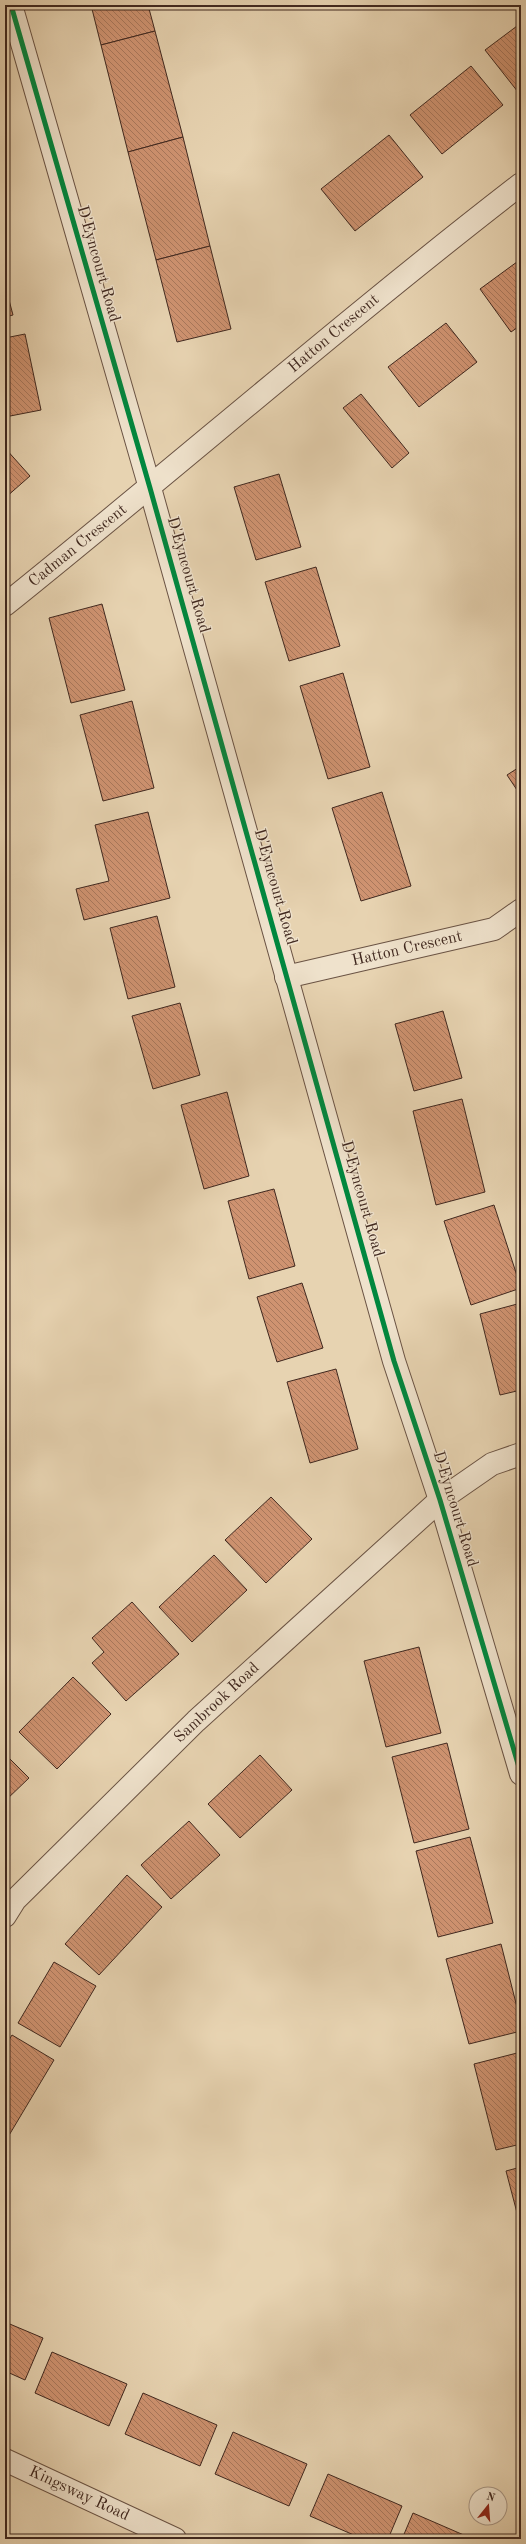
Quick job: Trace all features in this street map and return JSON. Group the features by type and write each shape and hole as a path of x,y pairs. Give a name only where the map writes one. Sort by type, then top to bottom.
{"street":[{"name":"D'Eyncourt Road","path":"11,5 150,488 394,1361 440,1500 521,1774"},
{"name":"Hatton Crescent","path":"150,488 425,258 521,184"},
{"name":"Cadman Crescent","path":"5,605 150,488"},
{"name":"Hatton Crescent","path":"286,977 494,930 521,910"},
{"name":"Sambrook Road","path":"5,1916 15,1900 196,1720 440,1500 492,1464 521,1454"},
{"name":"Kingsway Road","path":"5,2460 175,2539"}],"building":[{"path":"91,5 148,5 155,31 101,45"},
{"path":"521,23 521,90 518,92 485,50"},
{"path":"155,31 183,137 128,152 101,45"},
{"path":"471,66 503,105 442,154 410,115"},
{"path":"389,135 423,177 355,231 321,189"},
{"path":"183,137 210,246 156,260 128,152"},
{"path":"210,246 231,329 177,342 156,260"},
{"path":"521,259 521,325 511,332 480,289"},
{"path":"5,285 13,315 5,317"},
{"path":"446,323 477,362 419,407 388,367"},
{"path":"25,334 41,410 5,417 5,338"},
{"path":"361,394 409,453 392,468 343,408"},
{"path":"5,448 30,476 5,498"},
{"path":"279,474 301,547 256,560 234,487"},
{"path":"316,567 340,646 289,661 265,582"},
{"path":"102,604 125,690 71,703 49,618"},
{"path":"343,673 370,767 328,779 300,686"},
{"path":"132,701 154,788 103,801 80,715"},
{"path":"521,766 521,796 507,775"},
{"path":"382,792 411,886 361,901 332,808"},
{"path":"148,812 170,898 84,920 76,889 109,881 95,825"},
{"path":"157,916 175,987 128,999 110,928"},
{"path":"180,1003 200,1075 153,1089 132,1016"},
{"path":"443,1011 462,1078 414,1091 395,1024"},
{"path":"227,1092 249,1176 204,1189 181,1105"},
{"path":"462,1099 485,1192 436,1205 413,1111"},
{"path":"274,1189 295,1266 249,1279 228,1201"},
{"path":"494,1205 521,1288 471,1305 444,1221"},
{"path":"302,1283 323,1348 277,1362 257,1297"},
{"path":"521,1303 521,1390 500,1395 480,1314"},
{"path":"336,1369 358,1449 310,1463 287,1382"},
{"path":"271,1497 312,1539 266,1583 225,1540"},
{"path":"214,1555 247,1590 192,1642 159,1607"},
{"path":"132,1602 179,1654 126,1701 92,1663 104,1652 92,1638"},
{"path":"419,1647 441,1733 386,1747 364,1661"},
{"path":"73,1677 111,1714 57,1769 19,1732"},
{"path":"447,1743 469,1829 414,1843 392,1757"},
{"path":"5,1754 29,1778 5,1801"},
{"path":"260,1755 292,1790 240,1838 208,1804"},
{"path":"189,1821 220,1855 171,1899 141,1865"},
{"path":"470,1837 493,1923 438,1937 416,1851"},
{"path":"127,1875 162,1907 99,1975 65,1944"},
{"path":"501,1944 521,2023 521,2031 469,2044 446,1959"},
{"path":"54,1962 96,1986 60,2047 18,2023"},
{"path":"12,2035 54,2060 5,2142 5,2046"},
{"path":"521,2052 521,2144 496,2150 474,2064"},
{"path":"521,2167 521,2228 506,2171"},
{"path":"5,2322 43,2338 25,2380 5,2371"},
{"path":"52,2352 127,2384 109,2426 35,2393"},
{"path":"143,2393 217,2425 200,2466 125,2434"},
{"path":"233,2432 307,2464 289,2506 215,2474"},
{"path":"328,2474 402,2506 388,2539 363,2539 310,2516"},
{"path":"413,2513 473,2539 402,2539"}],"cycle path":[{"path":"11,5 150,488 394,1361 440,1500 521,1774"}]}
